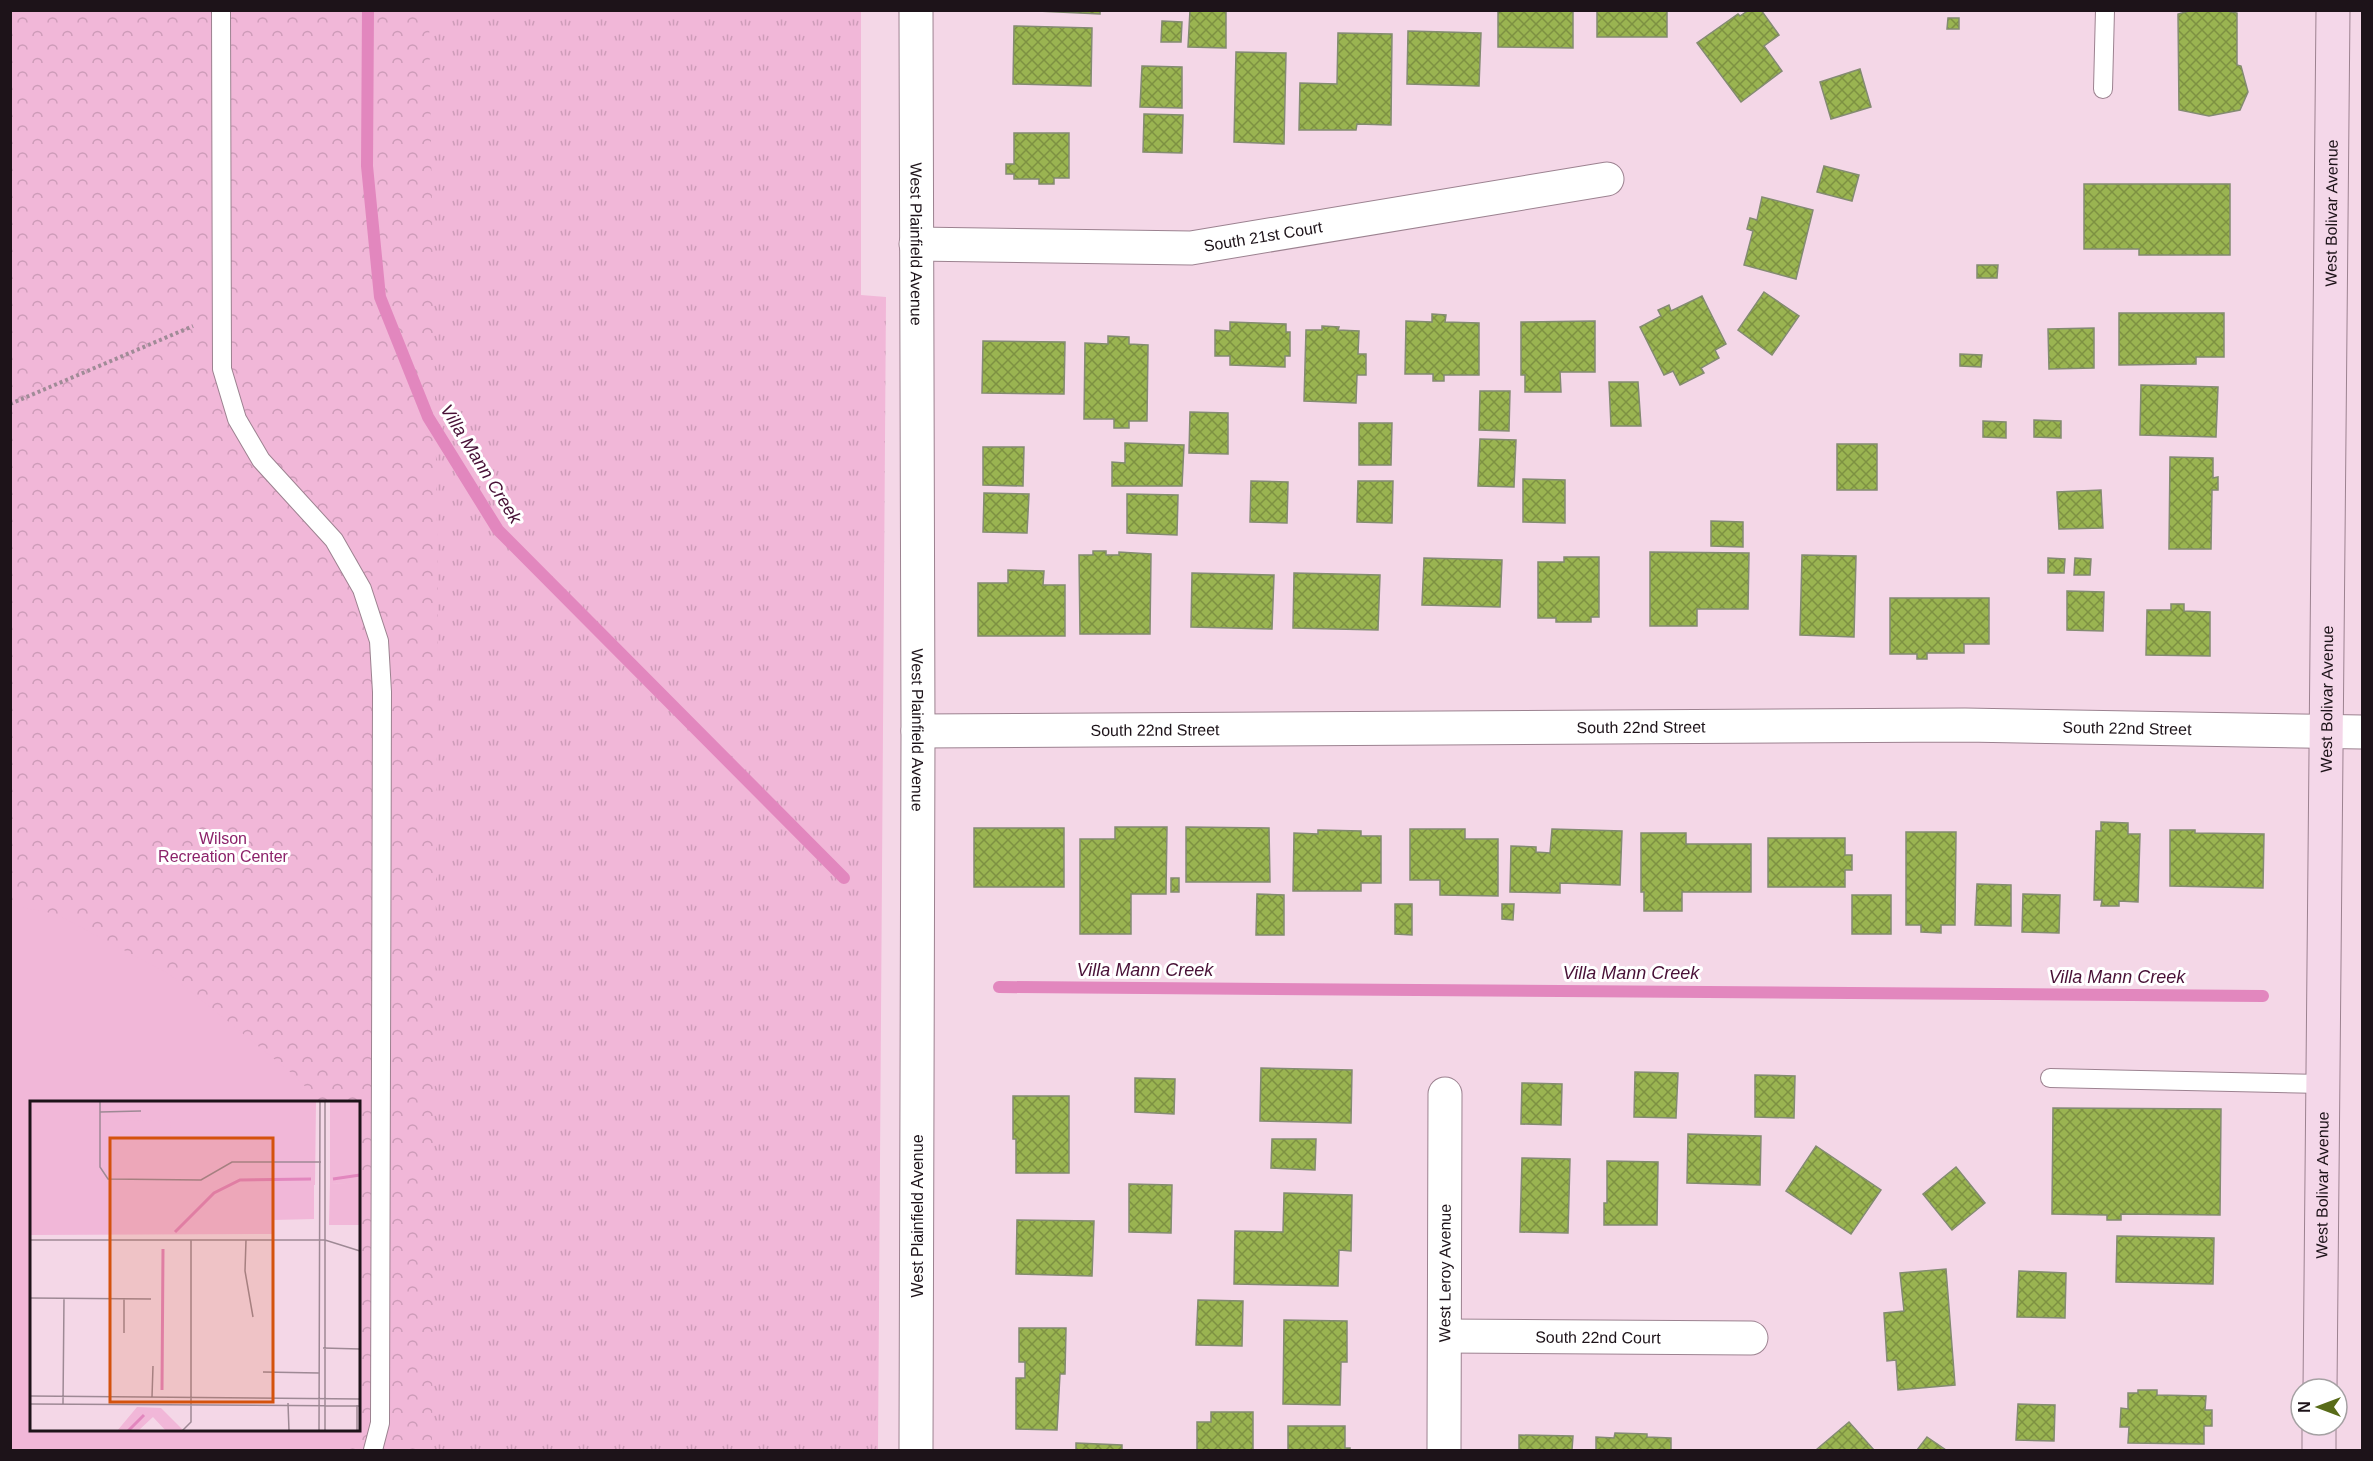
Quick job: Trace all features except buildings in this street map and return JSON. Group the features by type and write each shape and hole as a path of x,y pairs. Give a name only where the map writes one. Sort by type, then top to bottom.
{"street":[{"name":"West Plainfield Avenue","path":"916,10 918,731 916,1450"},
{"name":"West Bolivar Avenue","path":"2320,1377 2333,10"},
{"name":"South 21st Court","path":"916,244 1191,248 1607,180"},
{"name":"South 22nd Street","path":"918,731 1965,725 2362,732"},
{"name":"West Leroy Avenue","path":"1444,1450 1445,1094"},
{"name":"South 22nd Court","path":"1444,1336 1751,1338"}],"lane":[{"path":"221,10 222,369 237,419 261,460 334,540 362,589 379,641 382,692 380,1423 373,1450"},
{"path":"2103,89 2105,10"},
{"path":"2050,1078 2323,1084"}],"path":[{"path":"10,404 221,314"}],"green space":[{"name":"Wilson Recreation Center","path":"10,11 429,11 438,592 432,1450 11,1450"},
{"path":"246,11 861,11 861,295 886,297 878,1450 398,1450"},
{"path":"10,905 56,914 169,974 294,1075 319,1101 30,1101 30,1431 350,1431 345,1450 11,1450"}],"waterway":[{"name":"Villa Mann Creek","path":"368,10 367,166 380,297 428,417 498,530 844,878"},
{"name":"Villa Mann Creek","path":"999,987 2263,996"}]}
